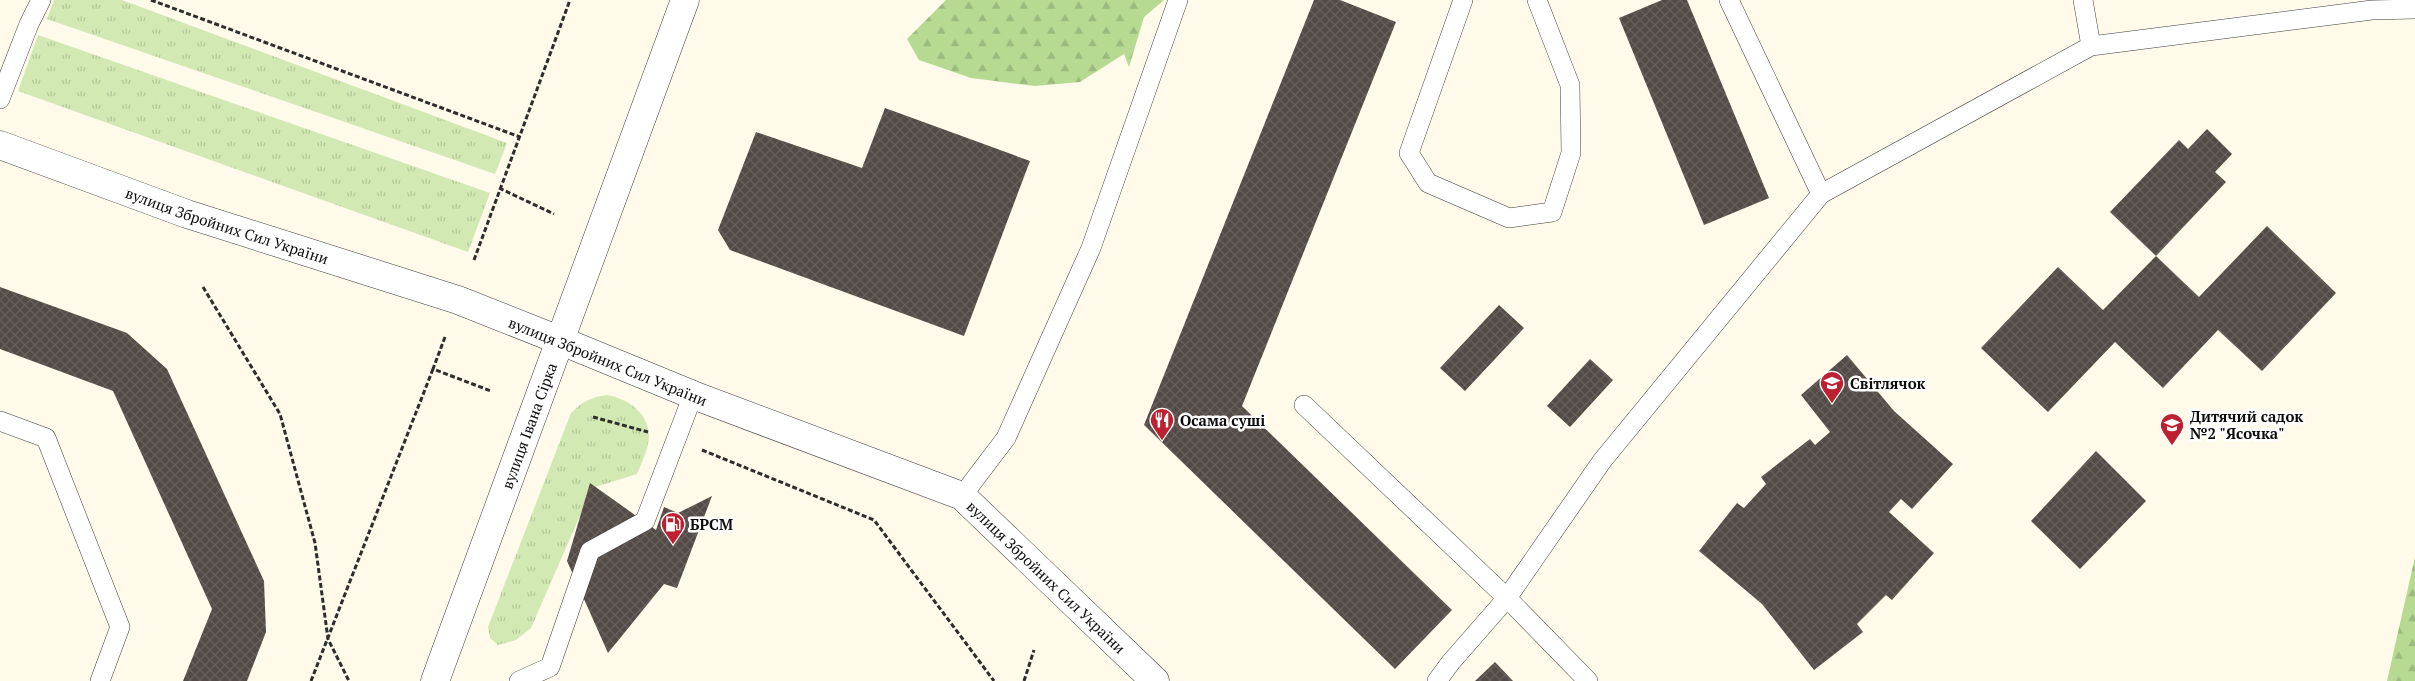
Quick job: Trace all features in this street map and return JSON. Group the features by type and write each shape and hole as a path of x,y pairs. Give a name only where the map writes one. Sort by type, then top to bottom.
{"street":[{"name":"вулиця Івана Сірка","path":"435,681 685,0"},
{"name":"вулиця Збройних Сил України","path":"0,144 187,214 458,300 693,395 962,496 1155,681"}],"lane":[{"path":"0,99 41,0"},
{"path":"962,496 1006,438 1091,248 1178,0"},
{"path":"1463,0 1409,153 1428,183 1508,218 1552,212 1571,153 1570,86 1537,0"},
{"path":"1729,0 1821,194"},
{"path":"2083,0 2090,46"},
{"path":"1437,681 1451,662 1507,598 1602,461 1821,194 2090,46 2372,10 2415,9"},
{"path":"520,681 550,668 590,551 645,521 693,395"},
{"path":"1304,405 1507,598 1588,681"},
{"path":"0,421 46,438 120,627 100,681"}],"path":[{"path":"151,0 520,137"},
{"path":"474,260 570,0"},
{"path":"499,188 554,214"},
{"path":"203,287 280,414 315,544 328,640 349,681"},
{"path":"311,681 445,338"},
{"path":"433,370 491,391"},
{"path":"593,416 676,440 874,520 994,681"},
{"path":"1024,681 1034,650"}],"green space":[{"path":"54,0 122,0 507,143 495,174 47,19"},
{"path":"946,0 1164,0 1144,17 1129,67 1124,54 1080,82 1035,86 971,78 919,60 907,39"},
{"path":"38,35 490,193 468,252 18,91"},
{"path":"607,395 632,405 644,418 649,434 648,444 637,474 592,488 531,628 516,640 498,645 490,638 488,627 571,413 587,401"},
{"path":"2415,557 2415,681 2387,681"}],"building":[{"path":"1314,0 1340,0 1396,22 1242,406 1452,610 1395,669 1144,425"},
{"path":"1662,0 1687,0 1769,198 1704,225 1619,18"},
{"path":"885,108 1030,161 964,336 730,250 718,230 756,132 862,168"},
{"path":"2207,129 2232,154 2215,172 2226,182 2156,256 2110,212 2179,140 2188,149"},
{"path":"2267,226 2336,293 2262,371 2218,330 2163,388 2115,342 2048,412 1981,348 2058,267 2103,310 2156,256 2199,297"},
{"path":"0,287 127,333 167,369 264,581 266,632 247,681 183,681 212,609 113,391 0,349"},
{"path":"1499,305 1524,328 1465,391 1440,368"},
{"path":"1847,355 1894,411 1953,464 1912,509 1901,499 1889,512 1934,553 1892,600 1886,595 1857,624 1863,632 1814,670 1762,604 1699,551 1737,503 1744,508 1766,484 1761,477 1810,439 1815,445 1830,432 1801,395"},
{"path":"1590,359 1613,380 1570,427 1547,406"},
{"path":"2096,451 2146,501 2080,569 2031,521"},
{"path":"590,483 656,530 664,507 678,513 712,496 677,588 664,584 608,653 567,561"},
{"path":"1495,662 1513,681 1475,681"}],"place":[{"name":"Світлячок","path":"1832,404"},
{"name":"Осама суші","path":"1162,441"},
{"name":"Дитячий садок №2 \"Ясочка\"","path":"2172,446"},
{"name":"БРСМ","path":"673,545"}]}
